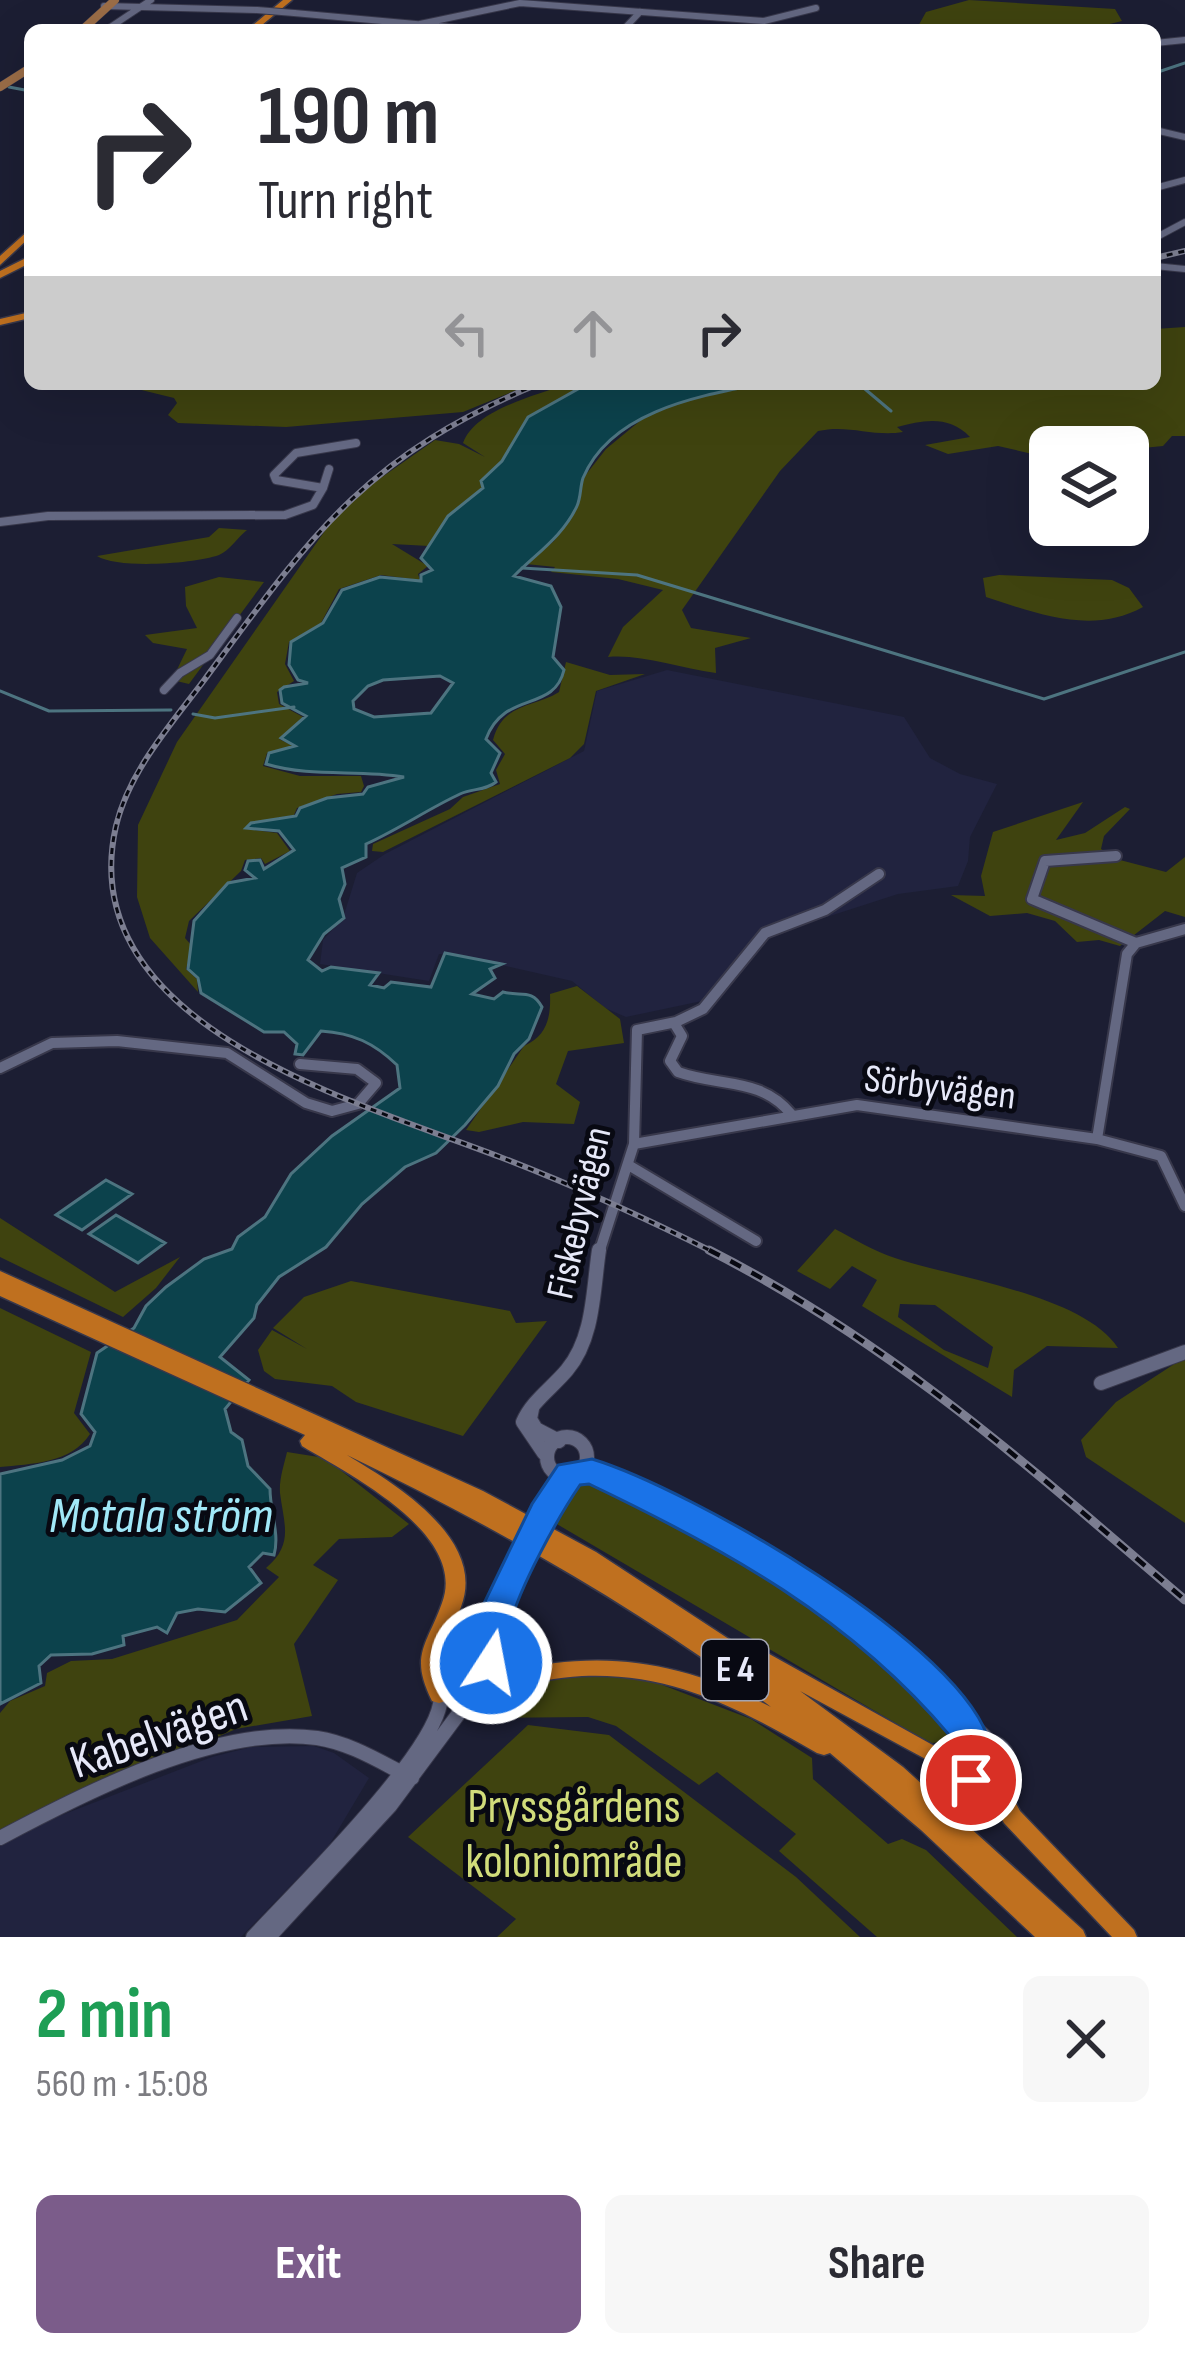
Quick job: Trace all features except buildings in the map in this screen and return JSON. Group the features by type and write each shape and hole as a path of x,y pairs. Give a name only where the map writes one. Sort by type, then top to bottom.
{"highway":[{"path":"261,24 291,0"},
{"path":"0,255 24,232"},
{"name":"E 4","path":"0,1277 99,1329"},
{"name":"E 4","path":"0,1289 99,1329 539,1529 691,1623 896,1773 1075,1937"},
{"name":"E 4","path":"262,1404 293,1425 468,1507 581,1570 740,1673 881,1782 1050,1937"},
{"path":"293,1425 309,1441 398,1498 442,1542 454,1563 457,1583 429,1651 430,1675 441,1681"},
{"path":"691,1623 933,1755 947,1758 967,1749"},
{"path":"479,1688 530,1672 577,1666 628,1667 679,1676 762,1710 881,1782"},
{"path":"1005,1780 1002,1791 1008,1811 1126,1937"}],"main road":[{"path":"87,24 110,3"}],"street":[{"path":"115,24 152,0"},
{"path":"110,3 420,24 520,3 650,8 764,21 816,8"},
{"path":"1161,235 1185,222"},
{"path":"1161,225 1174,227"},
{"path":"323,488 276,480 274,471 296,453 356,443"},
{"path":"0,522 48,516 285,515 313,505 328,469"},
{"path":"164,690 180,673 211,655 237,618"},
{"path":"1115,856 1045,861 1028,899 1136,944"},
{"name":"Fiskebyvägen","path":"536,1401 570,1367 583,1346 600,1245 634,1144 638,1030 674,1023 703,1009 765,933 825,910 879,874"},
{"path":"1097,1137 1126,954 1136,944 1185,929"},
{"path":"674,1023 682,1036 670,1060 678,1072 766,1088 780,1097 791,1114"},
{"path":"0,1067 64,1040 173,1043 226,1052 331,1112 355,1107 376,1083 357,1069 300,1064"},
{"name":"Sörbyvägen","path":"634,1144 791,1114 872,1106 1097,1137 1161,1156 1185,1206"},
{"path":"630,1166 755,1241"},
{"path":"1101,1383 1185,1352"},
{"path":"253,1937 406,1775 440,1708 441,1681 449,1659 491,1626 550,1502 581,1468 582,1445 560,1441 532,1424 536,1401"},
{"path":"536,1401 523,1422 552,1470 550,1502"},
{"path":"544,1453 560,1441"},
{"path":"552,1470 581,1468 602,1474 723,1533 795,1576 871,1633 1010,1758 1012,1770 1005,1780 985,1785 962,1770 968,1730 954,1711"},
{"path":"269,1937 492,1674 491,1626"},
{"path":"441,1681 457,1689 479,1688"},
{"name":"Kabelvägen","path":"0,1838 204,1751 253,1737 331,1741 406,1775"},
{"path":"967,1749 994,1745"}],"shaded area":[{"path":"667,670 904,717 930,758 960,774 997,784 970,837 968,861 958,886 898,894 771,935 721,997 626,1017 605,1008 572,981 457,955 439,954 429,981 320,964 323,940 343,918 357,873 584,751 597,691"},
{"path":"314,1746 334,1753 369,1778 328,1847 241,1937 0,1937 0,1846 49,1820 212,1757 251,1747"}],"green space":[{"path":"969,0 1115,9 1122,21 919,24 926,12"},
{"path":"1185,327 1185,436 1172,436 1163,446 1149,447 1149,426 1029,426 1029,453 998,446 948,454 925,445 970,437 954,425 936,421 897,427 903,432 892,433 818,431 780,471 682,610 691,628 751,638 715,648 716,673 647,659 608,657 623,627 663,590 526,564 554,541 578,504 584,477 606,449 652,411 676,403 733,390 1161,390 1161,329"},
{"path":"141,390 516,390 463,412 286,427 178,423 168,415 177,403 174,398"},
{"path":"550,390 577,390 528,418 502,461 482,481 483,487 448,516 429,546 392,544 428,566 418,574 420,580 381,575 339,589 321,623 289,642 285,664 294,681 277,692 279,704 303,717 279,739 293,746 267,753 263,766 300,776 361,776 364,786 361,792 337,794 297,808 294,815 250,823 246,829 277,833 290,851 265,864 261,858 245,860 241,871 189,921 185,938 192,946 186,969 197,979 198,992 150,938 137,897 138,825 177,742 329,525 365,489 435,440 459,444 485,457 463,443 480,421"},
{"path":"219,528 247,530 223,553 207,558 138,564 97,556 209,537"},
{"path":"219,577 264,582 189,684 172,680 187,649 153,643 145,635 197,628 186,606 185,587"},
{"path":"983,578 1112,580 1129,588 1143,607 1104,620 1045,615 986,597"},
{"path":"566,662 610,675 645,674 596,691 584,744 570,758 383,852 372,851 373,844 450,809 463,797 500,784 496,770 505,754 493,740 498,728 512,712 559,692"},
{"path":"1083,802 1056,840 1085,833 1125,807 1130,809 1104,836 1101,849 1120,860 1166,872 1185,857 1185,917 1165,911 1120,946 1099,940 1077,942 1055,921 1027,913 990,916 951,895 985,896 981,876 993,832"},
{"path":"577,986 620,1019 624,1043 568,1051 556,1084 580,1102 574,1124 523,1122 479,1132 466,1130 524,1046 543,1031 550,994"},
{"path":"0,1218 115,1292 180,1257 156,1288 123,1317 0,1257"},
{"path":"835,1229 895,1258 1016,1291 1077,1314 1118,1348 1047,1346 1014,1370 1012,1397 862,1306 877,1280 852,1266 830,1289 797,1271","holes":["900,1304 935,1305 993,1347 988,1368 944,1350 898,1317"]},
{"path":"351,1281 510,1311 516,1323 547,1321 463,1436 356,1402 332,1386 275,1379 264,1371 258,1350 272,1330 307,1349 273,1328 304,1297"},
{"path":"0,1308 91,1352 74,1413 90,1434 73,1451 37,1463 0,1467"},
{"path":"1185,1357 1185,1523 1086,1457 1081,1440 1116,1402"},
{"path":"287,1452 325,1458 409,1524 392,1537 339,1539 313,1565 338,1580 294,1644 312,1716 236,1729 0,1830 0,1713 10,1701 45,1686 47,1673 71,1661 112,1659 237,1620 279,1577 266,1568 284,1542 280,1488"},
{"path":"584,1479 654,1509 789,1587 858,1637 924,1694 963,1734 959,1740 932,1743 914,1734 550,1520 570,1483"},
{"path":"572,1673 639,1676 751,1719 812,1758 813,1779 888,1844 902,1839 926,1850 1017,1937 877,1937 779,1851 796,1834 717,1772 699,1785 616,1726 588,1717 475,1718 503,1694"},
{"name":"Pryssgårdens koloniområde","path":"528,1725 609,1735 796,1877 860,1937 497,1937 516,1919 408,1837"}],"water":[{"name":"Motala ström","path":"576,390 731,390 659,410 614,437 596,455 571,517 514,576 551,586 561,607 553,657 564,670 559,683 494,724 486,739 500,753 491,773 496,782 460,794 366,844 366,857 342,868 345,884 339,899 344,918 324,934 308,960 322,971 331,967 379,973 370,985 384,988 391,982 431,987 445,953 502,964 490,969 495,978 472,994 494,999 503,992 525,994 542,1007 529,1039 465,1125 436,1153 405,1167 362,1204 326,1247 279,1277 257,1305 254,1318 220,1357 249,1380 225,1409 231,1432 242,1440 248,1466 270,1489 274,1555 263,1553 249,1567 261,1583 225,1612 177,1613 167,1633 157,1627 123,1636 124,1645 92,1654 51,1655 39,1666 41,1683 0,1704 0,1474 62,1460 90,1446 95,1432 81,1414 97,1353 134,1328 146,1306 166,1287 204,1259 232,1249 238,1237 265,1217 291,1174 332,1136 400,1088 397,1065 362,1040 321,1031 303,1055 295,1054 297,1044 284,1032 264,1032 201,993 198,978 188,969 194,921 228,883 255,878 245,870 248,861 260,860 264,869 294,850 279,831 246,828 251,823 296,816 300,808 327,798 363,794 368,787 404,777 300,771 266,764 269,753 295,746 281,738 306,716 282,703 280,690 308,683 298,680 289,665 291,642 323,623 342,590 380,577 421,581 421,575 432,570 421,558 448,516 483,488 481,481 502,461 528,417","holes":["440,676 453,683 431,713 374,717 354,709 353,701 368,686 383,680"]},
{"path":"106,1180 132,1194 82,1230 56,1215"},
{"path":"116,1215 165,1243 138,1263 89,1234"}],"waterway":[{"path":"1161,71 1185,63"},
{"path":"9,87 24,90"},
{"path":"866,390 891,411"},
{"path":"522,568 637,575 1044,699 1185,652"},
{"path":"0,691 49,711 171,710"},
{"path":"193,714 215,718 294,707"}],"railway":[{"path":"1161,257 1185,251"},
{"path":"525,390 478,411 385,471 347,504 278,582 166,730 131,786 116,826 114,896 137,955 181,1005 240,1047 307,1082 555,1179 711,1251"},
{"path":"711,1251 715,1253"},
{"path":"711,1251 900,1367 1015,1456 1185,1600"}],"route":[{"path":"491,1663 491,1626 559,1486 570,1474 583,1470 602,1474 723,1533 795,1576 871,1633 931,1687 968,1730 971,1745 962,1753 960,1764 971,1780"}]}
